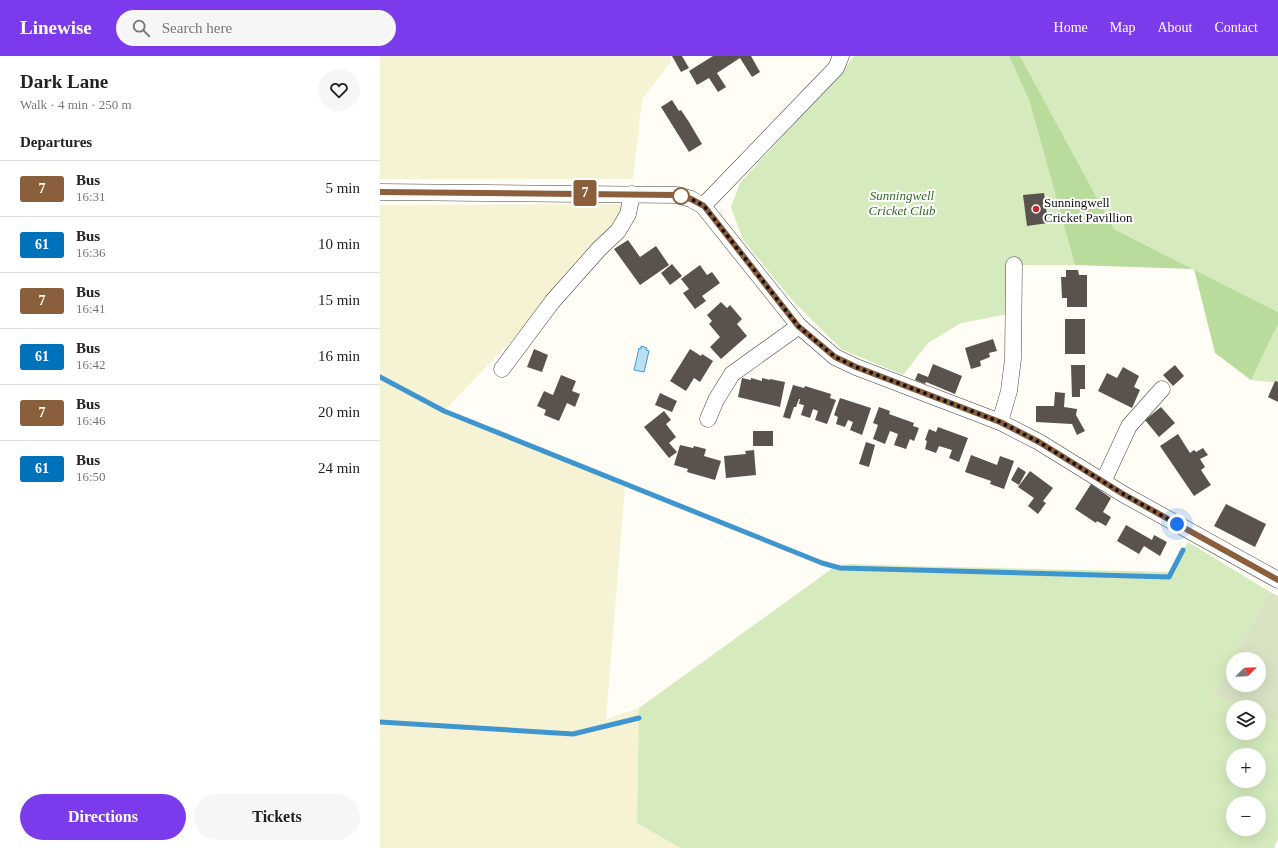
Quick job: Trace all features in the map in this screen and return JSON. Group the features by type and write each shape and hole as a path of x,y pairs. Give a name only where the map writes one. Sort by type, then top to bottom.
{"street":[{"path":"704,206 836,68 841,56"},
{"path":"380,192 677,195 691,199 704,206 798,326 835,357 863,370 1000,422 1039,442 1103,482 1278,580"},
{"path":"502,369 552,302 599,249 618,231 628,214 632,194"},
{"path":"1000,422 1008,392 1013,359 1014,265"},
{"path":"708,419 716,400 732,374 798,326"},
{"path":"1103,482 1129,426 1162,389"}],"shaded area":[{"path":"380,56 670,56 671,61 642,100 633,179 380,179"},
{"path":"621,204 621,226 444,411 625,487 606,719 639,708 637,823 680,848 380,848 380,205"}],"green space":[{"name":"Sunningwell Cricket Club","path":"854,56 1009,56 1029,100 1075,265 1020,265 1020,312 961,323 928,343 903,375 841,349 793,301 743,240 731,207 740,183"},
{"path":"1009,56 1020,56 1114,229 1193,269 1075,265 1029,100"},
{"path":"1020,56 1278,56 1278,312 1114,229"},
{"path":"1194,270 1278,312 1278,324 1251,380 1215,353"},
{"path":"1278,324 1278,383 1251,380"},
{"path":"1188,542 1270,592 1236,652 1226,652 1226,670 1212,695 1226,701 1226,740 1266,740 1266,718 1278,722 1278,839 1274,848 680,848 637,823 639,708 837,565 853,564 1170,572"},
{"path":"1270,592 1278,596 1278,722 1266,718 1266,700 1226,701 1212,695 1226,670 1226,692 1266,692 1266,652 1236,652"}],"water":[{"path":"641,346 647,348 646,350 649,351 644,372 634,370 639,348 641,349"}],"building":[{"path":"672,56 682,56 689,68 681,72"},
{"path":"713,56 751,56 760,72 752,77 740,58 717,73 726,87 718,92 709,78 697,85 689,71"},
{"path":"672,100 679,111 681,110 702,144 689,152 661,107"},
{"name":"Sunningwell Cricket Pavillion","path":"1044,193 1048,223 1027,226 1023,195"},
{"path":"628,240 640,257 656,246 669,265 640,285 614,249"},
{"path":"672,264 682,276 670,285 661,273"},
{"path":"700,265 707,275 712,272 720,283 702,296 706,301 695,309 683,293 689,289 681,279"},
{"path":"1066,270 1078,270 1079,275 1087,275 1087,307 1067,307 1067,298 1062,298 1061,277 1066,277"},
{"path":"721,302 727,308 730,305 742,319 737,324 747,336 721,359 710,347 720,337 709,324 712,321 707,315"},
{"path":"1065,319 1085,319 1085,354 1065,354"},
{"path":"993,339 997,351 989,353 990,357 980,361 981,366 971,369 965,348"},
{"path":"534,349 548,355 542,372 527,367"},
{"path":"690,349 713,361 700,382 694,378 686,391 670,381"},
{"path":"933,364 962,376 955,394 926,382 925,384 915,380 918,373 928,377"},
{"path":"1071,365 1085,365 1085,389 1080,389 1080,397 1072,397"},
{"path":"1175,365 1184,376 1173,386 1163,375"},
{"path":"1123,367 1139,376 1134,387 1140,390 1132,408 1098,391 1107,373 1117,378"},
{"path":"561,375 576,381 572,391 580,394 575,407 567,403 559,421 544,415 546,410 537,406 544,391 553,395"},
{"path":"742,378 751,380 751,378 762,381 762,378 785,382 780,407 738,397"},
{"path":"1275,381 1278,382 1278,402 1268,397"},
{"path":"793,385 804,388 805,386 831,394 830,398 836,400 827,424 815,420 818,411 813,409 810,418 801,415 804,405 799,404 800,399 796,407 794,407 790,419 783,417"},
{"path":"1055,392 1065,393 1064,407 1077,409 1076,415 1085,431 1077,435 1072,424 1036,422 1036,406 1054,406"},
{"path":"660,393 677,401 672,412 655,405"},
{"path":"840,398 871,408 862,435 850,430 853,422 848,420 845,427 836,424 838,417 834,415"},
{"path":"879,407 890,411 889,414 914,423 913,426 919,428 914,441 910,439 906,449 894,445 898,434 890,431 885,444 873,439 878,425 873,423"},
{"path":"1161,407 1175,423 1159,437 1145,420"},
{"path":"664,411 671,420 666,424 676,437 669,443 677,452 669,458 644,427"},
{"path":"938,427 968,438 959,462 949,458 952,450 939,446 936,453 925,449 927,441 925,440 929,429 936,432"},
{"path":"753,431 773,431 773,446 753,446"},
{"path":"1178,434 1190,453 1194,450 1196,452 1203,448 1208,455 1200,459 1205,467 1201,470 1211,485 1194,496 1160,446"},
{"path":"866,442 875,445 869,467 859,464"},
{"path":"680,445 706,449 704,456 721,461 715,480 687,472 688,469 674,465"},
{"path":"754,450 756,475 726,478 724,456 746,454 745,451"},
{"path":"971,455 997,465 1000,456 1014,461 1004,489 990,484 991,481 965,472"},
{"path":"1018,467 1026,472 1019,485 1011,480"},
{"path":"1030,471 1053,488 1043,501 1046,503 1038,514 1028,506 1034,498 1018,487"},
{"path":"1091,484 1111,498 1103,512 1111,517 1106,526 1097,521 1096,523 1075,509"},
{"path":"1226,504 1266,524 1255,547 1214,526"},
{"path":"1126,525 1152,540 1154,535 1167,542 1160,556 1144,546 1139,554 1117,541"}],"waterway":[{"path":"380,377 444,411 822,563 840,568 1169,577 1183,550"},
{"path":"380,722 573,734 639,718"}],"bus line":[{"name":"7","path":"380,192 527,192 677,195 691,199 704,206 798,326 835,357 856,367 1000,422 1039,442 1123,494 1278,580"}],"place":[{"name":"Sunningwell Cricket Pavillion","path":"1036,209"}],"route":[{"path":"681,196 677,195 691,199 704,206 798,326 835,357 856,367 1000,422 1039,442 1123,494 1177,524"}]}
